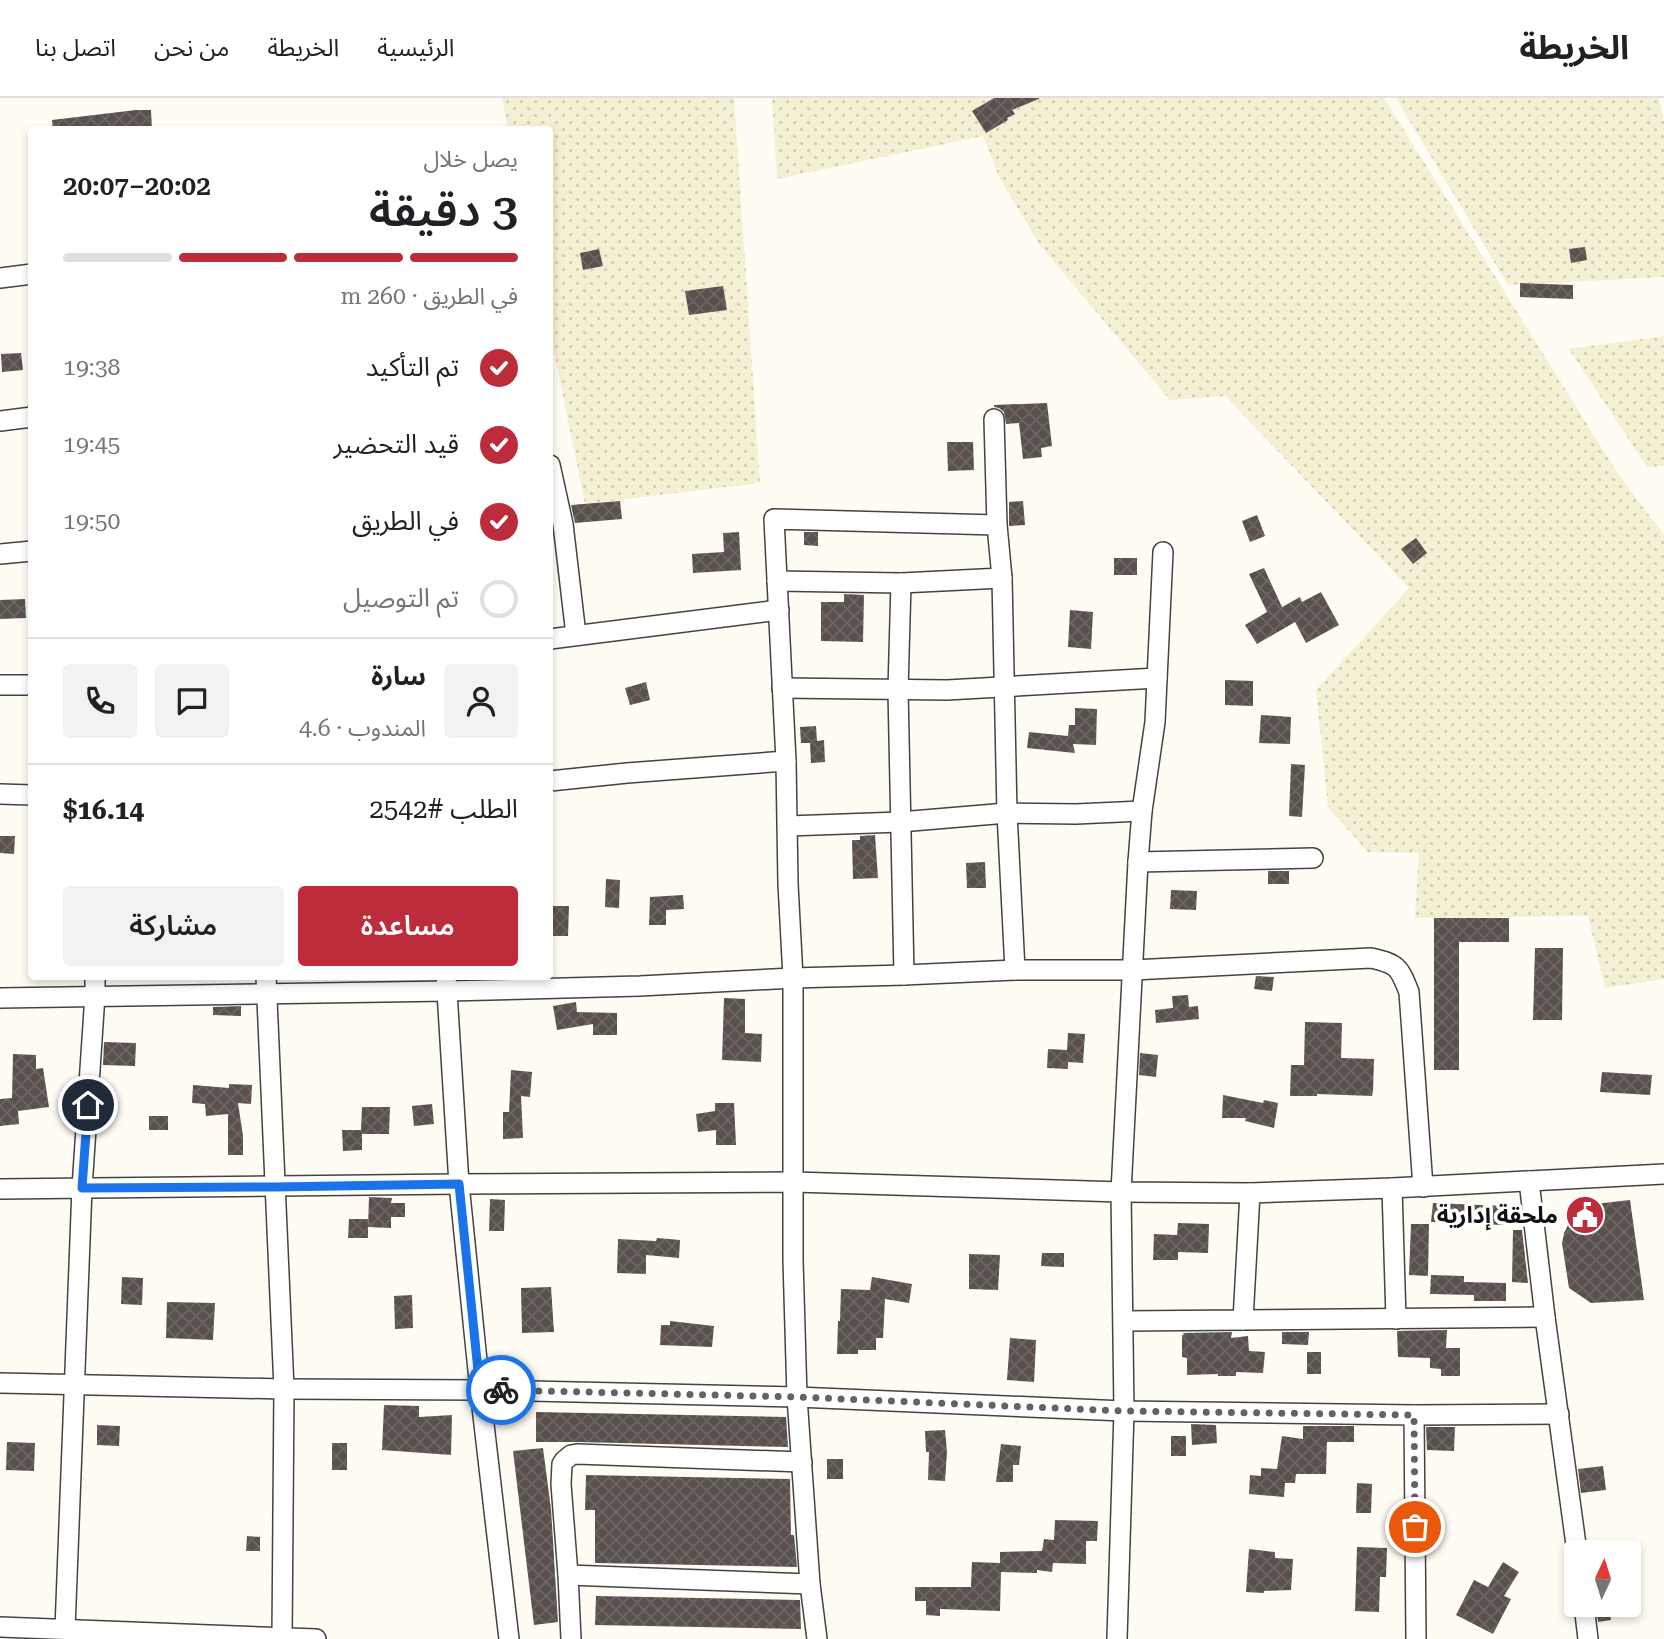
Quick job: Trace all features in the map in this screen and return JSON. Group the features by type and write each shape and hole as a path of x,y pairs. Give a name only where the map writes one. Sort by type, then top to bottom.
{"street":[{"path":"0,278 28,274"},
{"path":"0,421 28,417"},
{"path":"994,419 1015,970"},
{"path":"553,495 576,635"},
{"path":"817,1639 810,1584 797,1397 793,1260 793,978 774,519 997,525"},
{"path":"0,554 28,551"},
{"path":"1117,1639 1124,1411 1121,1192 1138,862 1142,811 1155,722 1163,552"},
{"path":"777,581 901,583 1002,578"},
{"path":"901,583 898,690 904,975"},
{"path":"553,639 779,610"},
{"path":"782,688 947,690 1157,678"},
{"path":"0,685 28,685"},
{"path":"553,781 786,761"},
{"path":"0,794 28,795"},
{"path":"788,826 900,822 1007,813 1142,811"},
{"path":"1138,862 1312,858"},
{"path":"0,998 95,986 640,986 1015,970 1133,970 1371,958 1392,963 1402,974 1409,992 1423,1186"},
{"path":"447,984 459,1184 509,1639"},
{"path":"266,985 284,1390 282,1638"},
{"path":"65,1629 82,1188 95,986"},
{"path":"0,1189 794,1182 1121,1192 1250,1193 1664,1174"},
{"path":"1529,1181 1575,1540"},
{"path":"1392,1188 1396,1319"},
{"path":"1243,1320 1250,1193"},
{"path":"1124,1321 1545,1317"},
{"path":"0,1383 797,1397 1124,1411 1559,1414"},
{"path":"1414,1415 1416,1639"},
{"path":"571,1639 561,1484 562,1464 571,1455 802,1462"},
{"path":"568,1575 810,1584"},
{"path":"1585,1617 1588,1639"},
{"path":"0,1627 316,1639"}],"shaded area":[{"path":"502,98 734,98 760,483 585,504 553,346 553,126 507,126"},
{"path":"772,98 1384,98 1616,471 1664,535 1664,979 1605,988 1588,916 1415,918 1419,853 1368,852 1328,807 1316,690 1409,588 1225,396 1170,400 1040,245 1000,179 983,136 777,179"},
{"path":"1396,98 1659,98 1664,122 1664,277 1508,285"},
{"path":"1664,336 1664,466 1647,467 1569,349"}],"building":[{"path":"994,98 1039,99 1012,110 1015,114 986,133 972,111"},
{"path":"151,110 152,126 53,126 52,120"},
{"path":"1585,247 1587,260 1571,263 1569,249"},
{"path":"599,249 603,266 583,270 580,253"},
{"path":"1520,283 1573,285 1573,299 1520,297"},
{"path":"723,286 727,310 689,315 685,291"},
{"path":"21,353 23,370 2,372 1,354"},
{"path":"1047,403 1052,446 1041,448 1042,457 1023,459 1019,423 1006,424 1004,412 994,405"},
{"path":"947,442 973,442 974,470 948,471"},
{"path":"620,501 622,519 575,523 571,505"},
{"path":"1023,501 1025,525 1009,526 1009,502"},
{"path":"1257,515 1265,536 1250,542 1242,521"},
{"path":"739,532 741,570 693,573 692,554 724,552 723,533"},
{"path":"804,532 818,532 818,546 804,545"},
{"path":"1416,538 1427,553 1413,564 1401,549"},
{"path":"1114,558 1137,558 1137,575 1114,575"},
{"path":"1264,568 1282,607 1300,597 1302,602 1321,592 1339,625 1306,643 1295,622 1257,644 1245,625 1267,612 1249,574"},
{"path":"844,594 864,595 863,642 821,641 821,602 844,602"},
{"path":"25,599 26,618 0,619 0,600"},
{"path":"1070,610 1093,612 1091,649 1068,647"},
{"path":"1225,680 1253,681 1253,706 1225,705"},
{"path":"646,682 650,700 630,705 625,688"},
{"path":"1075,708 1097,709 1096,745 1073,744 1075,753 1027,748 1029,732 1068,736 1069,725 1075,725"},
{"path":"1261,715 1291,717 1290,744 1259,743"},
{"path":"816,726 817,741 824,740 825,762 811,763 810,743 801,743 800,727"},
{"path":"1291,764 1305,765 1302,817 1289,816"},
{"path":"875,835 878,878 853,879 852,840 860,840 860,836"},
{"path":"0,836 15,836 14,854 0,853"},
{"path":"985,862 986,888 967,888 966,863"},
{"path":"1268,871 1289,871 1289,884 1268,884"},
{"path":"606,879 620,880 619,908 605,907"},
{"path":"1171,890 1197,891 1196,910 1170,909"},
{"path":"683,895 684,909 666,910 666,925 649,925 650,897"},
{"path":"553,906 569,906 568,936 553,936"},
{"path":"1434,918 1509,918 1509,942 1459,942 1459,1070 1434,1070"},
{"path":"1535,948 1563,948 1562,1020 1533,1020"},
{"path":"1256,976 1274,977 1272,991 1254,989"},
{"path":"1188,995 1189,1007 1198,1006 1199,1019 1156,1023 1155,1010 1173,1008 1172,996"},
{"path":"724,998 745,999 745,1033 762,1034 761,1062 722,1060"},
{"path":"576,1002 577,1012 617,1013 617,1035 593,1035 593,1024 557,1030 553,1006"},
{"path":"241,1006 241,1016 213,1015 213,1007"},
{"path":"1305,1022 1342,1023 1341,1058 1374,1059 1372,1096 1290,1096 1291,1065 1304,1065"},
{"path":"1068,1033 1085,1034 1083,1063 1068,1062 1068,1069 1047,1068 1048,1049 1067,1050"},
{"path":"104,1042 136,1043 135,1066 103,1065"},
{"path":"1140,1053 1158,1055 1156,1077 1139,1075"},
{"path":"13,1054 36,1055 36,1069 43,1068 49,1107 18,1111 19,1124 0,1126 0,1099 12,1098"},
{"path":"511,1070 532,1072 530,1097 521,1096 523,1138 503,1139 503,1112 509,1112"},
{"path":"1602,1072 1652,1075 1650,1095 1600,1092"},
{"path":"229,1084 252,1085 251,1104 238,1103 243,1155 228,1155 228,1114 206,1116 205,1104 192,1103 193,1085 229,1088"},
{"path":"1223,1095 1263,1103 1264,1100 1278,1103 1274,1128 1245,1121 1246,1118 1222,1118"},
{"path":"715,1103 734,1103 736,1145 716,1145 716,1130 698,1132 696,1114 715,1111"},
{"path":"432,1104 434,1124 414,1126 412,1106"},
{"path":"362,1107 390,1107 389,1134 362,1134 362,1150 343,1151 342,1130 361,1130"},
{"path":"149,1116 168,1116 168,1130 149,1130"},
{"path":"369,1197 392,1198 391,1203 405,1203 405,1217 391,1217 391,1228 368,1227"},
{"path":"490,1199 505,1200 504,1231 489,1231"},
{"path":"1630,1200 1644,1300 1591,1303 1569,1288 1562,1243 1570,1221 1568,1207"},
{"path":"1433,1203 1505,1206 1504,1225 1431,1222"},
{"path":"349,1219 368,1219 368,1238 348,1238"},
{"path":"1178,1223 1209,1224 1208,1253 1178,1252 1178,1260 1153,1260 1154,1234 1177,1235"},
{"path":"1411,1224 1429,1224 1428,1276 1409,1275"},
{"path":"1513,1230 1522,1230 1528,1283 1512,1282"},
{"path":"657,1238 680,1240 679,1258 646,1255 646,1274 617,1273 618,1239 656,1241"},
{"path":"1042,1253 1064,1253 1064,1267 1041,1266"},
{"path":"969,1254 1000,1255 998,1290 969,1289"},
{"path":"1431,1275 1464,1276 1464,1282 1506,1283 1506,1301 1474,1301 1474,1295 1430,1294"},
{"path":"122,1277 143,1278 142,1305 121,1304"},
{"path":"872,1277 912,1284 909,1303 885,1299 883,1338 876,1338 876,1350 858,1350 858,1354 837,1354 841,1289 870,1290"},
{"path":"551,1287 554,1332 522,1333 521,1288"},
{"path":"412,1295 413,1328 395,1329 394,1296"},
{"path":"167,1302 215,1303 213,1340 166,1338"},
{"path":"670,1321 714,1326 712,1347 660,1345 661,1325 670,1325"},
{"path":"1447,1330 1446,1348 1460,1348 1460,1376 1441,1376 1441,1369 1430,1368 1430,1358 1398,1357 1397,1331"},
{"path":"1232,1332 1231,1338 1248,1336 1249,1351 1265,1352 1263,1373 1236,1372 1236,1376 1187,1375 1187,1358 1182,1357 1183,1333"},
{"path":"1282,1332 1309,1332 1308,1345 1282,1344"},
{"path":"1010,1338 1036,1340 1034,1382 1007,1380"},
{"path":"1307,1352 1321,1352 1321,1374 1307,1374"},
{"path":"384,1405 419,1406 419,1417 452,1415 451,1455 382,1450"},
{"path":"536,1412 786,1417 788,1447 536,1442"},
{"path":"1191,1424 1216,1425 1217,1443 1192,1445"},
{"path":"97,1425 120,1426 119,1446 97,1445"},
{"path":"1303,1426 1354,1426 1354,1442 1327,1442 1326,1474 1296,1474 1295,1483 1285,1483 1284,1497 1249,1494 1250,1475 1261,1476 1261,1468 1277,1469 1282,1436 1303,1439"},
{"path":"1426,1427 1455,1427 1454,1451 1427,1450"},
{"path":"945,1430 945,1481 928,1480 929,1452 926,1452 925,1431"},
{"path":"1171,1436 1186,1436 1186,1456 1171,1456"},
{"path":"7,1442 35,1443 34,1471 6,1470"},
{"path":"332,1443 347,1443 347,1470 332,1470"},
{"path":"1001,1444 1021,1446 1019,1465 1013,1465 1013,1482 996,1482"},
{"path":"543,1448 551,1509 558,1622 534,1625 513,1451"},
{"path":"827,1459 843,1459 843,1479 827,1479"},
{"path":"1603,1466 1606,1490 1581,1493 1578,1469"},
{"path":"586,1475 790,1479 791,1535 794,1535 797,1567 595,1563 595,1510 585,1510"},
{"path":"1357,1483 1372,1484 1371,1513 1356,1513"},
{"path":"1055,1520 1098,1521 1097,1541 1086,1541 1086,1564 1053,1563 1052,1572 1001,1572 1000,1611 940,1609 940,1616 926,1615 926,1601 915,1601 915,1587 971,1587 972,1562 1000,1563 1000,1552 1042,1551 1044,1539 1054,1540"},
{"path":"247,1536 260,1537 260,1551 246,1551"},
{"path":"1357,1547 1387,1548 1386,1577 1380,1577 1379,1612 1355,1611"},
{"path":"1249,1549 1275,1552 1275,1558 1293,1559 1291,1590 1246,1592"},
{"path":"1503,1562 1519,1572 1504,1596 1511,1599 1493,1634 1456,1615 1474,1580 1488,1587"},
{"path":"596,1596 800,1600 801,1629 595,1625"},
{"path":"1597,1617 1610,1617 1611,1620 1598,1622"}],"way so far":[{"path":"501,1390 797,1397 1124,1411 1414,1415 1415,1527"}],"place":[{"name":"ملحقة إدارية","path":"1585,1215"}],"route":[{"path":"88,1105 82,1188 459,1184 480,1390 501,1390"}]}
